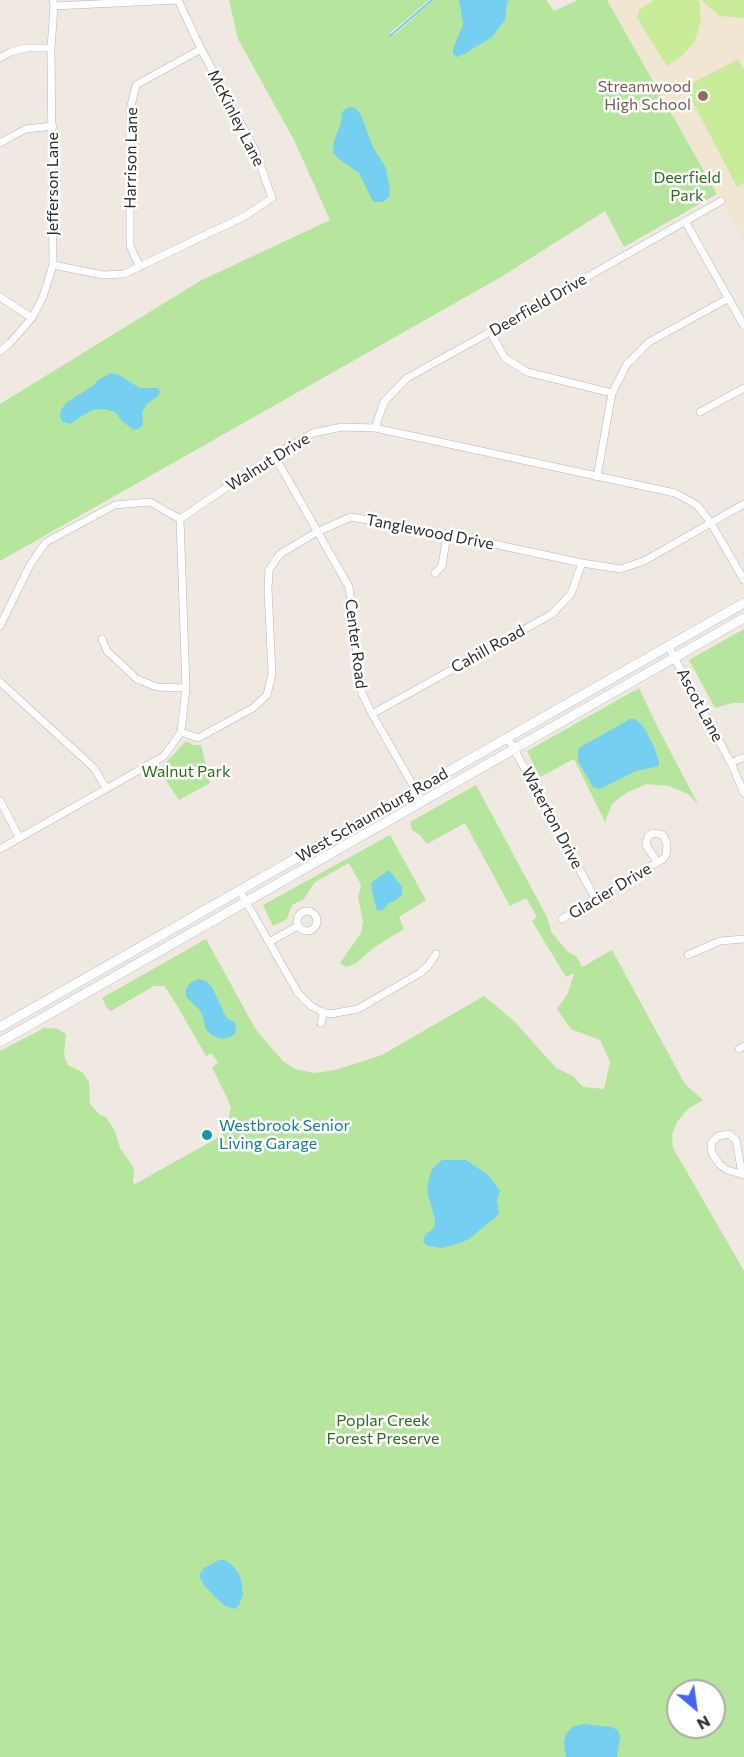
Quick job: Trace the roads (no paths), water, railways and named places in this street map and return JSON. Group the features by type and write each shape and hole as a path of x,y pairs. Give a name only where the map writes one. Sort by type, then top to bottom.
{"main road":[{"name":"West Schaumburg Road","path":"0,1027 744,603"},
{"name":"West Schaumburg Road","path":"0,1041 744,618"}],"street":[{"name":"McKinley Lane","path":"53,265 103,275 124,274 245,216 272,198 255,150 201,49 178,0 54,3"},
{"name":"Jefferson Lane","path":"0,351 32,318 43,297 53,265 51,48 54,3"},
{"path":"0,58 26,48 51,48"},
{"name":"Harrison Lane","path":"140,267 130,246 130,110 136,85 201,49"},
{"path":"0,143 26,129 53,126"},
{"name":"Deerfield Drive","path":"375,428 384,402 407,378 721,201"},
{"path":"685,221 744,326"},
{"path":"0,297 32,318"},
{"path":"597,477 612,393 627,364 650,342 729,298"},
{"path":"490,332 505,358 527,372 612,393"},
{"path":"700,412 744,388"},
{"name":"Walnut Drive","path":"180,519 274,455 313,434 342,427 375,428 675,493 697,505 711,523 744,580"},
{"name":"Center Road","path":"274,455 349,587 362,693 422,801"},
{"path":"0,626 30,565 46,542 115,505 150,502 180,519 186,688 181,732 164,756 0,849"},
{"name":"Tanglewood Drive","path":"181,732 198,738 253,708 267,695 272,674 269,570 280,554 317,532 351,517 620,569 644,561 744,504"},
{"path":"435,573 442,566 447,534"},
{"name":"Cahill Road","path":"372,714 552,614 571,594 582,563"},
{"path":"102,639 107,651 137,679 157,687 186,688"},
{"name":"Ascot Lane","path":"668,646 731,763 744,793"},
{"path":"0,682 94,768 106,788"},
{"name":"Waterton Drive","path":"508,738 595,898"},
{"path":"731,763 742,758"},
{"path":"0,801 20,837"},
{"name":"Glacier Drive","path":"562,919 657,862"},
{"path":"240,891 302,999 311,1006 330,1014 358,1009 420,973 436,954"},
{"path":"269,942 298,926"},
{"path":"688,955 720,941 744,939"},
{"path":"321,1023 324,1012"},
{"path":"729,1134 736,1140 743,1174 727,1170 719,1164 712,1153 711,1143 718,1136 729,1134"}],"water":[{"path":"459,0 509,0 505,20 492,37 457,57 453,54 453,49 463,24"},
{"path":"349,107 355,108 361,115 373,147 386,168 390,190 389,197 383,202 372,200 359,173 333,153 342,112"},
{"path":"111,373 117,374 140,388 158,388 160,392 158,396 147,404 142,412 143,425 134,430 115,412 104,409 93,410 70,424 63,422 60,417 61,410 66,403"},
{"path":"630,719 639,722 645,729 654,747 659,766 636,771 600,789 593,787 578,761 579,748"},
{"path":"389,870 402,887 402,895 383,910 377,911 371,883"},
{"path":"199,979 206,981 212,987 224,1013 234,1022 235,1034 231,1037 222,1039 206,1030 199,1009 186,997 186,989 190,983"},
{"path":"442,1160 466,1160 488,1175 500,1191 497,1201 499,1213 496,1217 470,1238 442,1248 428,1246 423,1240 435,1225 427,1190 429,1179 432,1169"},
{"path":"219,1560 231,1564 241,1579 243,1595 235,1609 225,1606 216,1598 204,1585 199,1575 204,1568"},
{"path":"583,1724 618,1730 620,1737 617,1757 566,1757 564,1743 566,1734 572,1727"}],"waterway":[{"path":"390,36 432,0"}],"place":[{"name":"Streamwood High School","path":"703,96"},
{"name":"Westbrook Senior Living Garage","path":"207,1135"}],"park label":[{"name":"Deerfield Park","path":"687,187"},
{"name":"Walnut Park","path":"186,772"},
{"name":"Poplar Creek Forest Preserve","path":"383,1430"}]}
